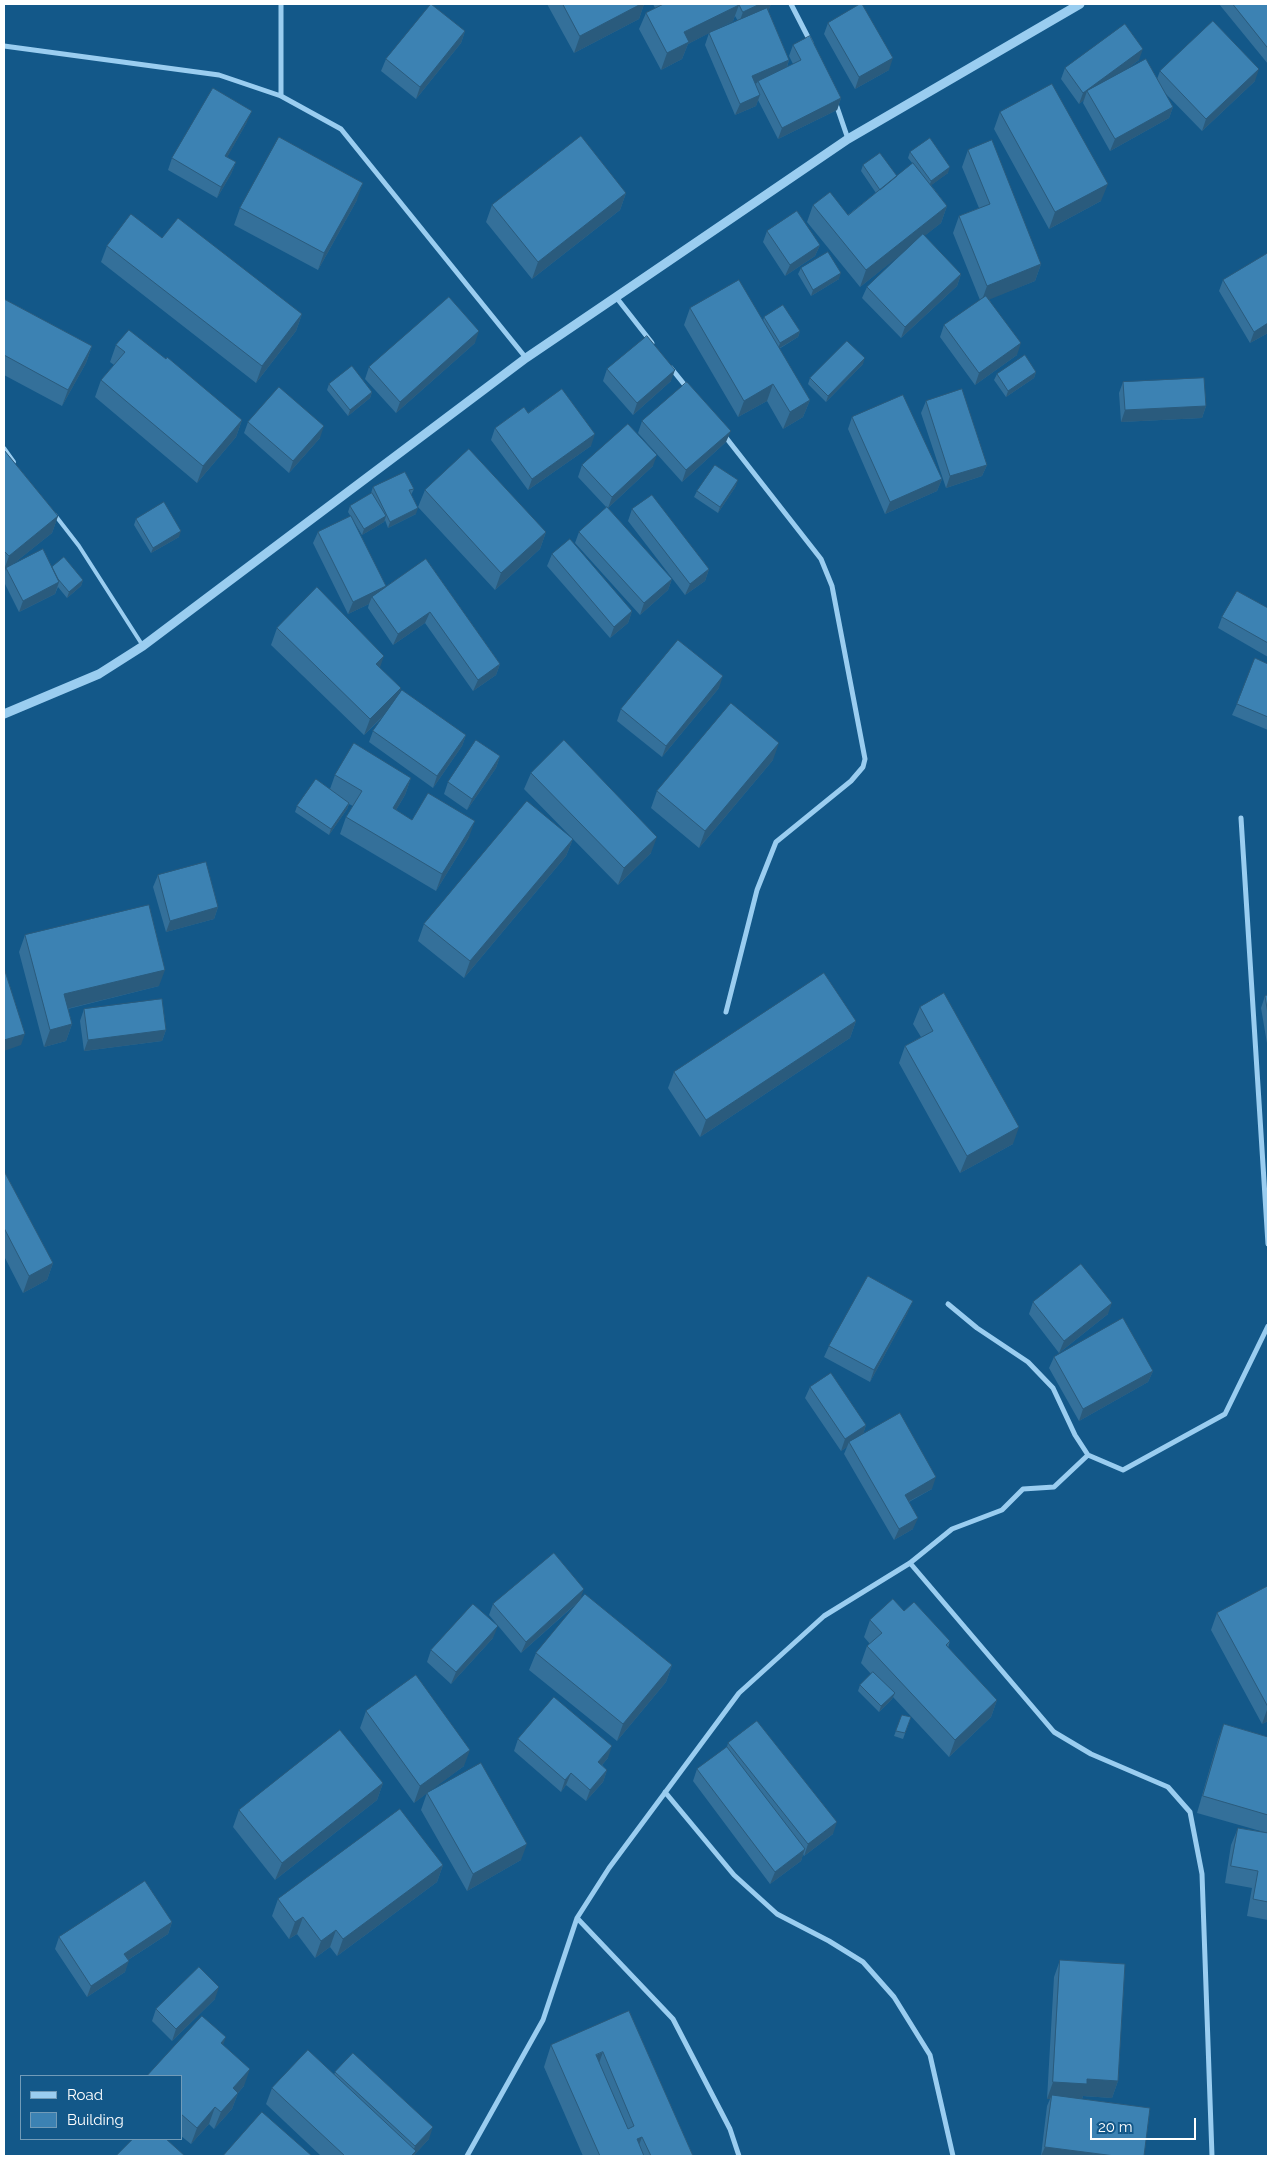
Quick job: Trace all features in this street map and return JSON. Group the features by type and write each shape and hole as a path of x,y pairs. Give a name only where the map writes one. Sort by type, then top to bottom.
{"street":[{"path":"281,4 282,96"},
{"path":"791,4 815,51"},
{"path":"4,714 99,674 143,646 526,358 848,139 1080,4"},
{"path":"4,46 219,75 282,96 341,129 526,358"},
{"path":"832,94 848,139"},
{"path":"616,297 658,351"},
{"path":"664,358 694,397"},
{"path":"718,428 821,560 832,586 865,759 863,767 851,781 776,842 757,890 726,1012"},
{"path":"1241,818 1268,1244"},
{"path":"948,1304 977,1328 1028,1362 1053,1388 1075,1435 1088,1455 1124,1470 1225,1414 1268,1326"},
{"path":"467,2156 543,2020 577,1918 609,1868 739,1694 824,1616 910,1563 952,1529 1002,1510 1023,1489 1054,1487 1088,1455"},
{"path":"910,1563 1054,1732 1091,1754 1168,1787 1190,1812 1202,1874 1212,2156"},
{"path":"665,1792 734,1875 776,1914 829,1941 863,1962 894,1997 930,2055 953,2156"},
{"path":"577,1918 673,2019 730,2129 739,2156"}],"lane":[{"path":"4,448 16,465"},
{"path":"50,509 79,546 143,646"}],"building":[{"path":"431,4 465,31 420,87 386,59"},
{"path":"563,4 641,4 580,36"},
{"path":"664,4 739,5 684,32 689,42 667,53 646,13"},
{"path":"739,4 760,4 743,12"},
{"path":"862,4 893,58 859,77 828,23"},
{"path":"1233,4 1268,4 1268,48"},
{"path":"767,8 789,60 752,76 760,95 740,104 709,33"},
{"path":"1213,21 1259,69 1206,119 1160,71"},
{"path":"1125,24 1143,49 1083,93 1065,68"},
{"path":"810,36 841,98 782,128 758,81 801,60 793,45"},
{"path":"1146,59 1173,107 1115,139 1087,91"},
{"path":"1052,84 1108,184 1055,212 1000,112"},
{"path":"213,88 252,111 225,156 236,162 221,187 172,158"},
{"path":"581,136 626,193 538,262 492,205"},
{"path":"279,137 363,183 324,253 240,208"},
{"path":"930,138 950,167 931,181 910,152"},
{"path":"992,140 1041,264 987,286 959,216 990,204 968,150"},
{"path":"880,153 897,176 880,190 863,165"},
{"path":"913,163 947,206 866,270 813,205 830,192 848,215"},
{"path":"797,211 820,245 790,265 767,231"},
{"path":"131,214 162,238 178,218 302,314 262,366 107,246"},
{"path":"923,234 961,274 905,327 867,287"},
{"path":"828,252 841,273 813,290 801,268"},
{"path":"1268,253 1268,323 1254,332 1223,280"},
{"path":"739,280 810,400 790,412 773,384 744,401 690,308"},
{"path":"986,296 1021,343 979,373 944,325"},
{"path":"449,297 479,331 400,402 369,367"},
{"path":"4,299 92,346 68,390 4,355"},
{"path":"783,305 800,331 780,343 764,317"},
{"path":"129,330 166,359 167,357 242,420 203,466 101,380 125,352 116,345"},
{"path":"647,336 675,370 637,403 607,369"},
{"path":"847,341 865,358 828,396 810,378"},
{"path":"1025,355 1036,372 1008,391 997,374"},
{"path":"352,366 372,392 350,410 329,384"},
{"path":"1204,378 1206,406 1125,410 1123,382"},
{"path":"687,382 731,431 686,470 642,421"},
{"path":"279,387 324,426 293,461 248,422"},
{"path":"562,389 595,434 532,479 495,428 524,407 528,413"},
{"path":"962,389 987,465 950,476 926,401"},
{"path":"903,395 942,479 890,502 852,417"},
{"path":"628,424 657,455 612,497 582,465"},
{"path":"469,449 546,532 501,573 425,490"},
{"path":"4,450 58,516 9,556 4,551"},
{"path":"715,465 738,480 720,507 697,491"},
{"path":"405,472 414,489 409,490 418,508 390,522 373,487"},
{"path":"372,493 386,516 364,529 350,506"},
{"path":"652,495 709,569 690,584 632,509"},
{"path":"164,502 181,531 153,548 136,519"},
{"path":"607,507 672,579 644,603 579,532"},
{"path":"351,516 386,586 353,602 318,532"},
{"path":"570,539 632,611 614,627 552,554"},
{"path":"43,549 59,582 23,601 6,568"},
{"path":"64,557 83,580 69,592 58,579 52,567"},
{"path":"426,559 500,664 478,680 430,612 398,634 372,597"},
{"path":"317,587 384,656 376,664 401,688 370,719 277,628"},
{"path":"1237,591 1268,608 1268,643 1222,617"},
{"path":"678,640 723,676 666,746 621,709"},
{"path":"1255,658 1268,664 1268,717 1237,704"},
{"path":"402,690 466,735 437,776 373,731"},
{"path":"731,703 779,743 705,831 657,791"},
{"path":"476,740 500,756 472,799 448,782"},
{"path":"564,740 657,837 624,868 531,773"},
{"path":"354,743 411,778 393,808 412,820 428,793 475,821 442,874 346,817 362,791 335,775"},
{"path":"316,779 349,803 331,829 297,806"},
{"path":"527,801 573,839 470,961 424,924"},
{"path":"206,862 218,907 170,921 158,875"},
{"path":"149,905 165,970 64,994 72,1024 50,1030 25,935"},
{"path":"4,968 25,1034 4,1040"},
{"path":"824,973 856,1021 706,1120 674,1072"},
{"path":"944,993 1019,1127 967,1156 905,1046 933,1031 920,1007"},
{"path":"1268,995 1268,1014 1265,996"},
{"path":"162,999 166,1030 88,1040 84,1009"},
{"path":"4,1171 53,1263 29,1276 4,1228"},
{"path":"1081,1264 1112,1303 1064,1341 1033,1302"},
{"path":"868,1276 913,1301 874,1370 829,1346"},
{"path":"1123,1318 1153,1371 1083,1409 1054,1357"},
{"path":"831,1373 866,1425 845,1439 810,1387"},
{"path":"900,1413 936,1477 905,1495 918,1518 899,1529 849,1442"},
{"path":"554,1553 584,1589 526,1642 493,1604"},
{"path":"1268,1586 1268,1707 1217,1613"},
{"path":"585,1594 672,1665 623,1724 536,1653"},
{"path":"893,1599 904,1611 914,1602 950,1641 946,1645 997,1700 955,1740 867,1646 882,1633 870,1620"},
{"path":"473,1604 498,1626 456,1672 431,1650"},
{"path":"873,1672 895,1693 881,1706 860,1685"},
{"path":"416,1675 470,1750 420,1786 366,1711"},
{"path":"554,1697 612,1746 598,1762 607,1770 590,1790 571,1773 565,1780 518,1739"},
{"path":"902,1715 911,1717 905,1733 896,1731"},
{"path":"757,1721 837,1822 808,1844 728,1743"},
{"path":"1224,1724 1268,1737 1268,1815 1203,1796"},
{"path":"340,1730 383,1783 282,1863 239,1810"},
{"path":"727,1747 805,1849 775,1872 697,1769"},
{"path":"481,1763 527,1844 473,1874 427,1793"},
{"path":"400,1809 443,1865 343,1939 336,1930 321,1941 303,1917 295,1922 278,1899"},
{"path":"1238,1828 1268,1833 1268,1902 1253,1899 1258,1871 1231,1866"},
{"path":"145,1881 172,1922 124,1954 129,1961 91,1986 59,1937"},
{"path":"1060,1960 1125,1964 1118,2081 1087,2079 1087,2084 1053,2082"},
{"path":"199,1967 219,1987 176,2029 156,2009"},
{"path":"629,2011 693,2156 651,2156 642,2137 637,2139 644,2156 600,2156 551,2045","holes":["603,2052 634,2126 628,2129 596,2055"]},
{"path":"202,2016 226,2037 221,2043 250,2069 233,2088 238,2093 221,2112 215,2107 197,2128 182,2115 182,2075 148,2075"},
{"path":"308,2050 416,2151 411,2156 345,2156 272,2088"},
{"path":"353,2053 433,2127 415,2146 335,2072"},
{"path":"1052,2095 1150,2108 1144,2156 1115,2156 1045,2147"},
{"path":"262,2112 312,2156 223,2156"},
{"path":"132,2140 167,2140 185,2156 116,2156"}]}
